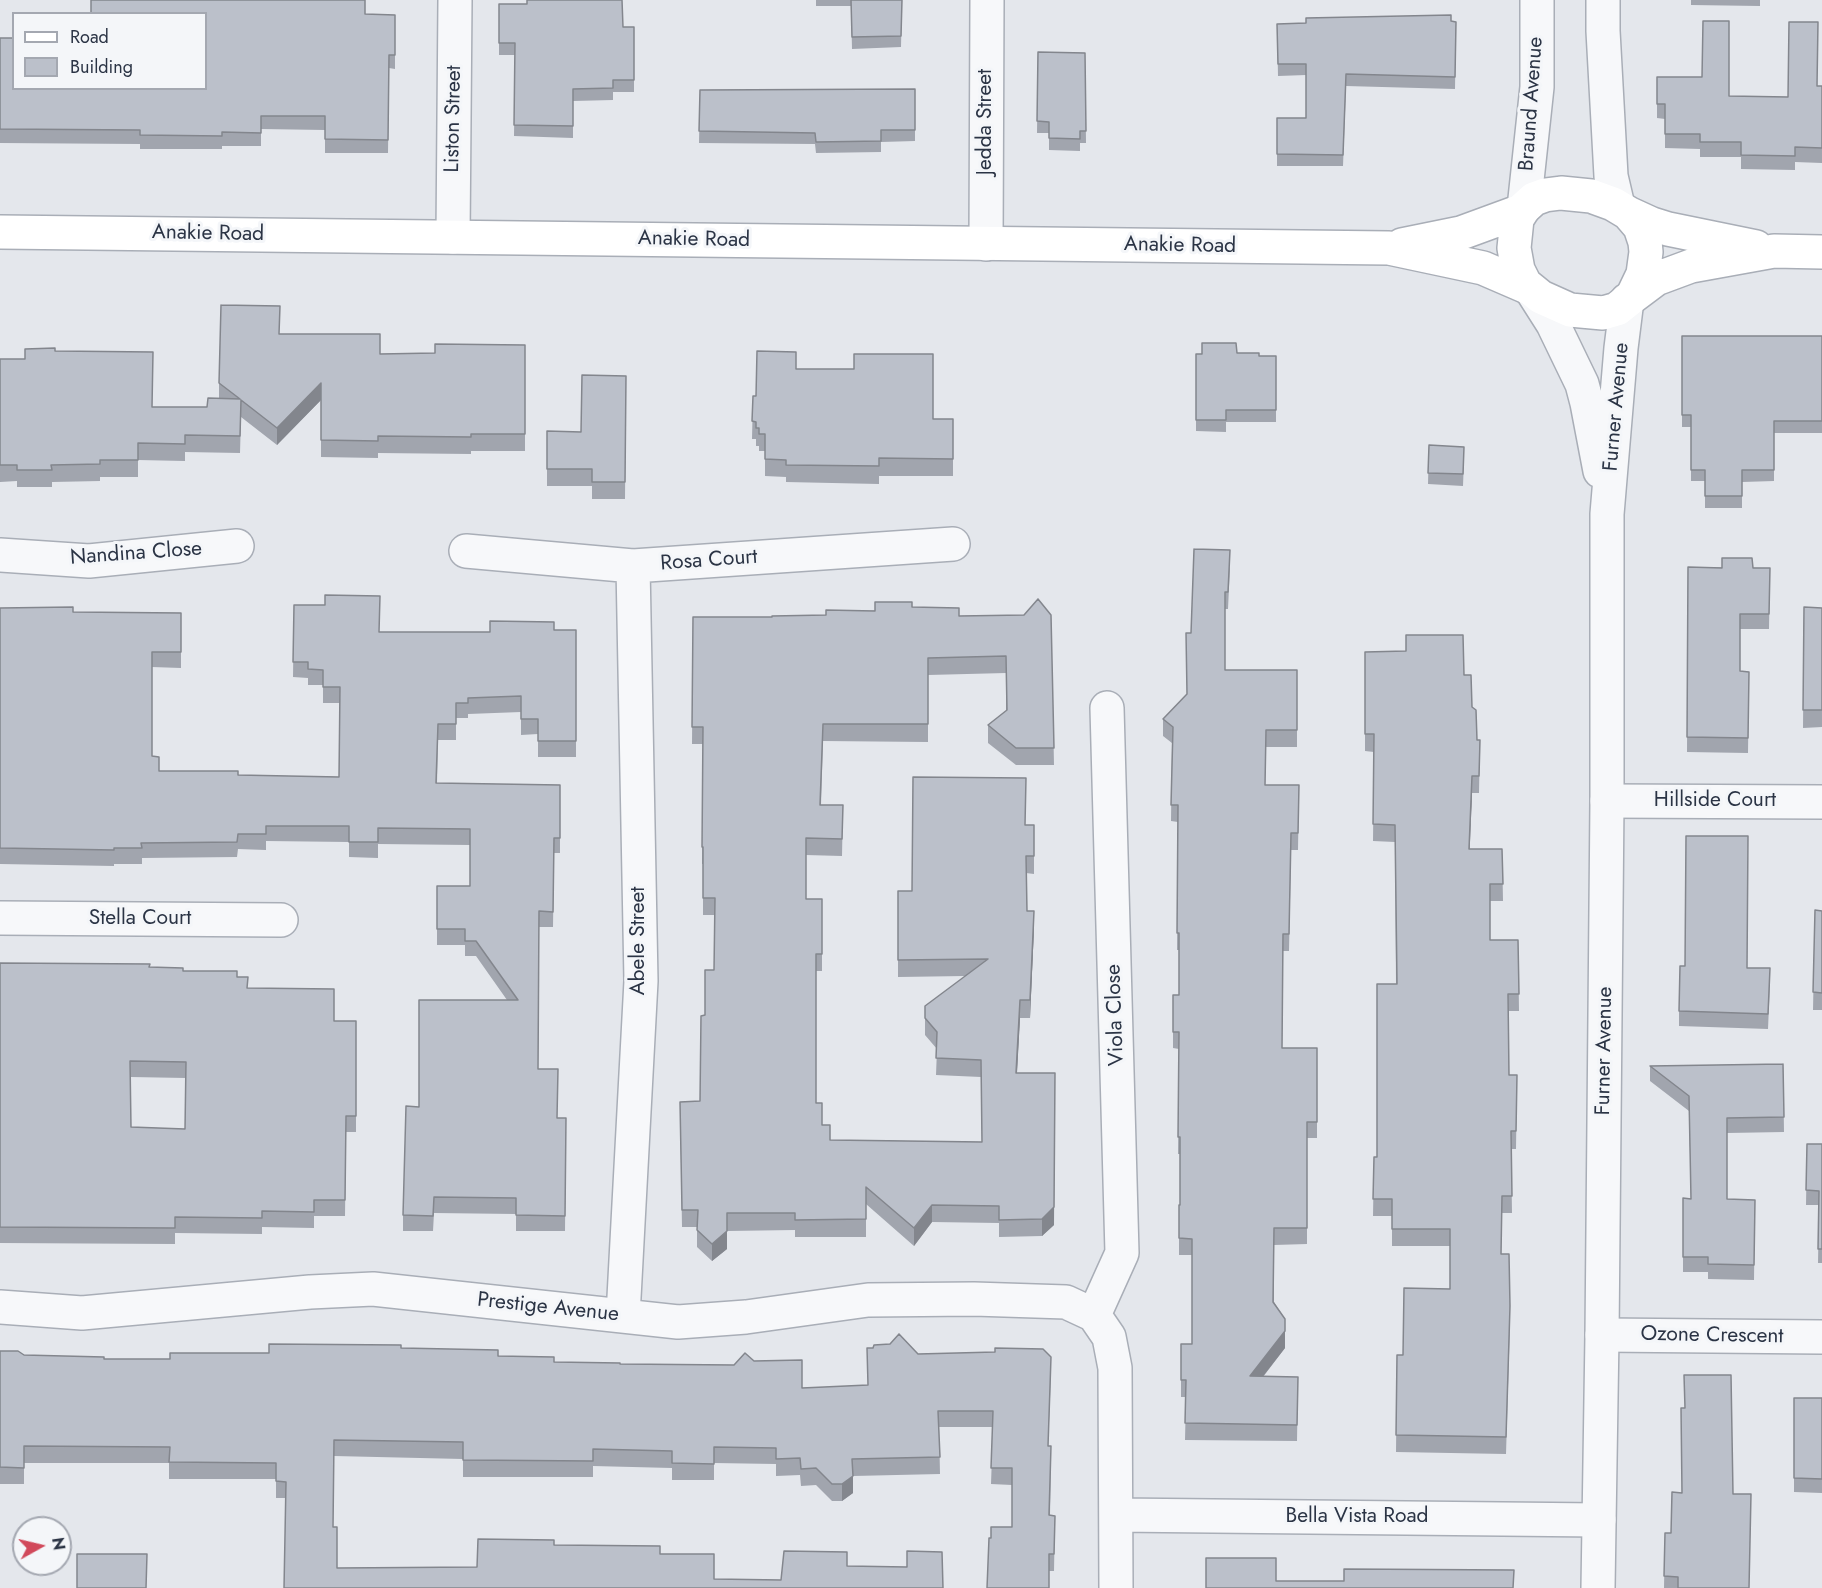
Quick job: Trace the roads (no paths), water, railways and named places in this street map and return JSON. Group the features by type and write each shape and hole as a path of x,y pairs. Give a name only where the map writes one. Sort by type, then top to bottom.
{"main road":[{"path":"1774,251 1684,267 1656,279 1617,309 1589,313 1556,306 1529,289 1518,270 1514,248 1516,224 1522,209 1539,197 1561,193 1591,196 1668,229 1774,251 1822,252"},
{"name":"Anakie Road","path":"1389,248 1461,233 1522,209"},
{"path":"1623,209 1640,227 1646,252 1643,274 1629,298"},
{"name":"Anakie Road","path":"0,232 1389,248 1483,268 1529,289"}],"street":[{"name":"Liston Street","path":"453,237 455,0"},
{"name":"Jedda Street","path":"986,244 987,0"},
{"name":"Braund Avenue","path":"1522,209 1537,87 1537,0"},
{"path":"1603,0 1611,176 1623,209"},
{"name":"Furner Avenue","path":"1529,289 1553,324 1582,384 1607,514"},
{"name":"Furner Avenue","path":"1598,1588 1607,801 1607,514 1622,348 1629,298"},
{"name":"Rosa Court","path":"466,551 633,566 953,544"},
{"name":"Nandina Close","path":"0,555 89,561 237,546"},
{"name":"Abele Street","path":"623,1316 641,981 633,566"},
{"name":"Viola Close","path":"1094,1315 1122,1252 1107,708"},
{"name":"Hillside Court","path":"1607,801 1822,802"},
{"name":"Stella Court","path":"0,918 281,920"},
{"name":"Prestige Avenue","path":"0,1307 82,1313 310,1292 373,1289 678,1322 746,1317 868,1300 962,1299 1066,1302 1094,1315"},
{"path":"1094,1315 1109,1337 1115,1368 1116,1588"},
{"name":"Ozone Crescent","path":"1602,1335 1822,1337"},
{"name":"Bella Vista Road","path":"1116,1515 1599,1520"}]}
